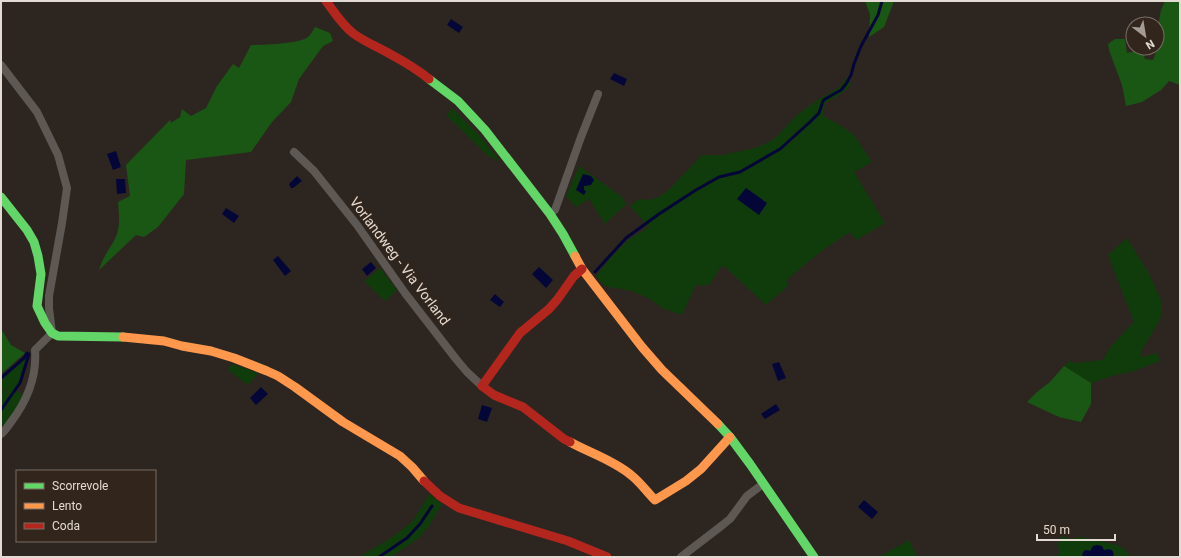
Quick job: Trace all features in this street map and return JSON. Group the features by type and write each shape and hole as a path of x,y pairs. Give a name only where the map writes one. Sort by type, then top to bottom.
{"street":[{"path":"326,1 342,23 354,34 422,73 458,101 485,130 550,214 582,269 659,367 730,437 814,557"},
{"path":"1,65 37,112 58,155 67,188 49,296 52,333"},
{"path":"550,214 555,210 598,94"},
{"name":"Vorlandweg - Via Vorland","path":"294,152 314,171 357,225 405,293 452,353 468,372 494,396 523,407 564,439 582,449 608,460 631,475 655,500 694,474 730,437"},
{"path":"1,197 27,230 34,242 41,274 37,306 40,314 52,333 58,336 124,338 165,342 198,348 228,356 262,369 295,387 344,422 402,457 421,475 432,489 446,501 467,512 541,532 594,550 607,557"},
{"path":"482,386 511,344 522,332 553,305 564,292 573,276 582,269"},
{"path":"1,434 17,415 29,392 33,377 35,350 52,333"},
{"path":"681,557 720,528 730,519 747,496 763,484"}],"green space":[{"path":"865,1 894,1 884,27 869,37 870,14"},
{"path":"1165,1 1180,1 1180,85 1169,81 1161,90 1142,102 1126,106 1122,85 1108,44 1115,39 1125,39 1125,56 1144,56 1145,59 1153,60 1155,56 1165,56 1165,16 1160,16"},
{"path":"315,27 330,33 333,41 323,46 299,79 291,102 272,122 251,152 186,160 184,194 158,227 144,237 136,235 99,270 104,257 117,234 119,220 118,202 130,196 126,165 170,120 171,123 180,117 182,109 191,116 206,108 217,86 233,64 239,68 251,45 281,44 297,41 308,37"},
{"path":"847,78 851,85 827,102 823,116 840,125 854,135 872,162 854,172 885,223 856,240 850,232 833,243 786,281 789,285 766,305 724,266 720,268 710,284 701,286 696,284 682,315 662,308 650,299 632,291 604,286 596,276 611,257 628,240 649,227 630,206 639,199 652,199 662,195 702,155 723,155 759,147 774,139 797,115 816,101 838,88"},
{"path":"452,108 478,134 501,162 488,156 446,115"},
{"path":"579,166 622,197 627,203 605,224 589,199 576,207 566,196"},
{"path":"1127,238 1149,274 1161,300 1162,311 1160,320 1141,351 1142,357 1157,353 1160,361 1131,372 1115,375 1091,383 1064,366 1069,361 1075,363 1103,360 1111,346 1134,322 1108,255"},
{"path":"380,268 397,290 385,301 364,281"},
{"path":"1,329 11,345 25,353 1,374"},
{"path":"25,358 19,383 11,395 1,387 1,380"},
{"path":"232,364 258,373 248,385 228,370"},
{"path":"1064,366 1091,383 1091,404 1081,422 1059,417 1027,402 1050,382"},
{"path":"1,389 12,396 16,391 24,395 14,414 1,428"},
{"path":"429,494 442,504 430,525 418,539 391,557 359,557 391,538 413,521"},
{"path":"1062,536 1071,539 1081,537 1117,545 1123,548 1130,557 1057,557 1060,551 1057,545"},
{"path":"909,540 917,557 879,557"}],"shaded area":[{"path":"451,19 463,27 459,33 447,25"},
{"path":"614,73 627,79 624,86 610,79"},
{"path":"116,151 121,167 113,170 107,154"},
{"path":"583,174 591,176 594,180 591,185 584,186 584,190 586,191 584,195 576,190"},
{"path":"297,176 302,181 291,188 289,184"},
{"path":"116,179 125,179 126,193 117,194"},
{"path":"746,188 767,203 759,215 737,199"},
{"path":"226,208 239,216 234,223 222,214"},
{"path":"278,256 291,271 285,276 273,260"},
{"path":"371,262 376,268 367,276 362,269"},
{"path":"539,267 553,280 546,288 532,274"},
{"path":"495,294 504,302 500,307 490,300"},
{"path":"779,362 786,378 778,381 772,364"},
{"path":"261,387 268,394 256,405 250,398"},
{"path":"776,404 780,410 765,419 761,414"},
{"path":"482,405 492,408 487,422 478,419"},
{"path":"864,500 878,512 872,519 858,507"},
{"path":"1093,546 1102,546 1104,550 1112,550 1113,557 1083,557 1082,554 1084,551 1090,551"}],"waterway":[{"path":"595,272 626,238 659,214 719,177 740,172 780,149 810,122 819,113 823,101 841,90 846,84 851,75 861,46 878,15 882,1"},
{"path":"1,378 24,358 27,353"},
{"path":"1,410 20,383 29,354"},
{"path":"379,557 407,538 420,524 432,506"}],"traffic: fast":[{"path":"429,79 458,101 485,130 550,214 575,256"},
{"path":"1,197 27,230 34,242 41,274 37,306 45,323 52,333 58,336 123,337"},
{"path":"718,424 730,437 750,464 814,557"}],"traffic: slow":[{"path":"575,256 582,269 642,347 662,370 718,424"},
{"path":"123,337 164,341 211,351 234,358 278,376 343,422 400,456 424,481"},
{"path":"570,442 624,470 631,475 655,500 686,481 701,469 730,437"}],"traffic: jam":[{"path":"326,1 342,23 354,34 405,62 429,79"},
{"path":"570,442 523,407 494,395 482,386 520,333 549,309 574,276 582,269"},
{"path":"424,481 440,496 459,508 568,541 607,557"}]}
